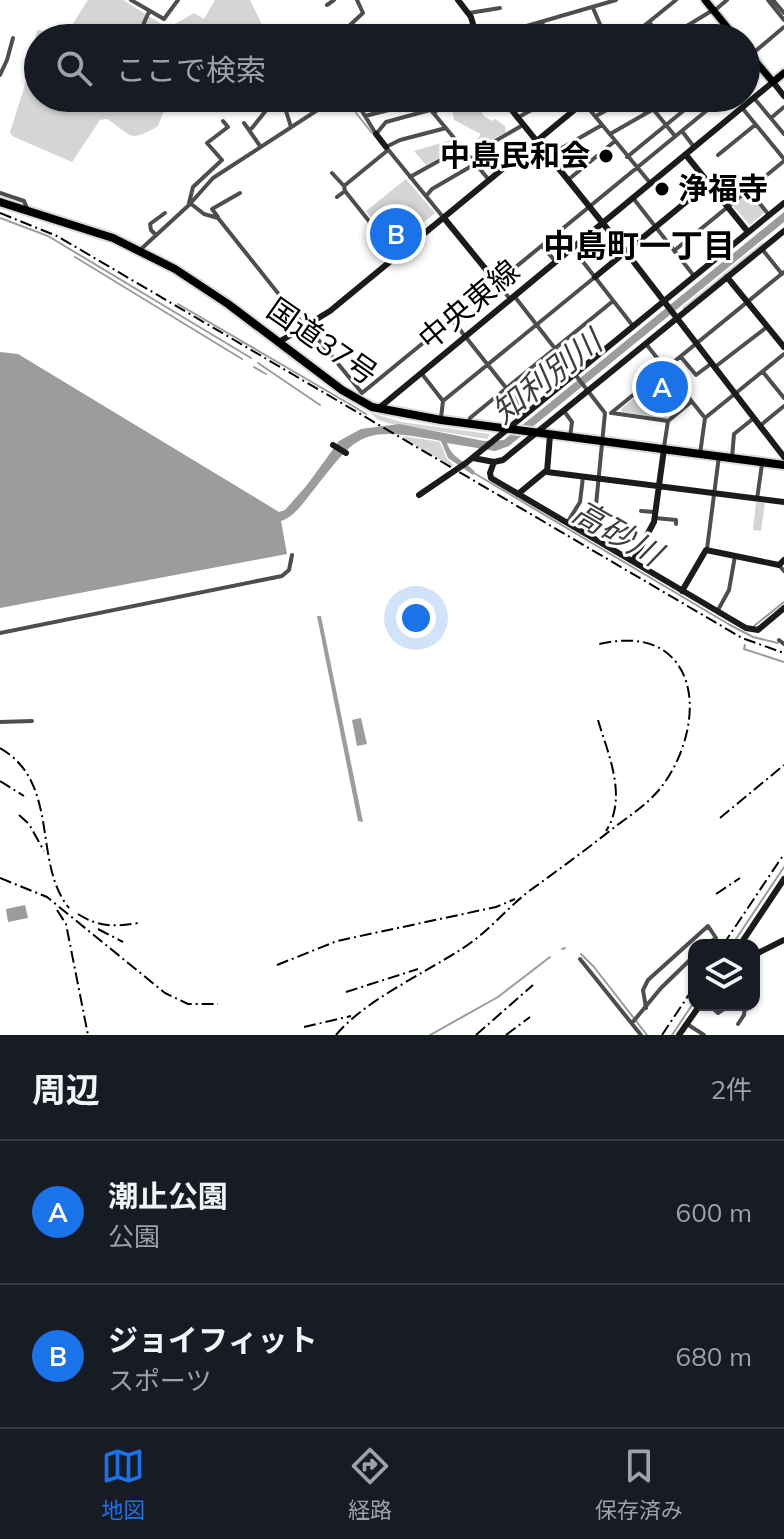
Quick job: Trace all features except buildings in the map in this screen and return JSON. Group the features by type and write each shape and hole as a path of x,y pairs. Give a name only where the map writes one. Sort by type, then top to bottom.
{"highway":[{"name":"国道37号","path":"0,202 82,226 140,250 187,277 349,396 378,409 469,424 784,465"}],"main road":[{"path":"705,0 725,24"},
{"path":"760,66 773,82 784,73"}],"street":[{"path":"134,1 164,19 178,0"},
{"path":"327,5 334,0"},
{"path":"351,24 363,13 357,0"},
{"path":"535,24 616,0"},
{"path":"646,24 676,0"},
{"path":"689,24 727,0"},
{"path":"770,0 784,13"},
{"path":"770,0 784,20"},
{"path":"463,2 473,24"},
{"path":"469,13 500,8"},
{"path":"593,8 600,24"},
{"path":"144,24 149,12"},
{"path":"760,46 784,27"},
{"path":"0,75 13,38"},
{"path":"773,82 784,96"},
{"name":"中央東線","path":"760,93 773,82"},
{"path":"760,105 784,134"},
{"path":"771,118 784,107"},
{"path":"249,130 264,112"},
{"path":"286,112 291,127"},
{"path":"140,250 213,178 314,112"},
{"path":"362,112 387,149 608,413 668,421"},
{"path":"364,116 378,112"},
{"path":"376,134 386,122 427,112"},
{"path":"432,112 489,180"},
{"path":"512,112 626,252 784,457"},
{"path":"517,118 528,112"},
{"path":"279,342 330,311 570,112"},
{"path":"593,112 651,184"},
{"path":"596,116 604,112"},
{"path":"655,112 676,137"},
{"path":"627,157 682,112"},
{"path":"240,193 212,209 362,393 705,112"},
{"name":"中央東線","path":"378,409 737,112"},
{"path":"675,250 784,160 745,112"},
{"path":"610,134 646,113"},
{"path":"202,148 228,127 223,121"},
{"path":"244,123 260,146"},
{"path":"426,196 474,162 476,152 523,125"},
{"path":"548,156 602,125"},
{"path":"718,155 755,125"},
{"path":"337,197 400,140 446,128"},
{"path":"682,131 694,147"},
{"path":"568,180 615,141"},
{"path":"189,204 193,187 223,158 208,144"},
{"path":"410,177 462,148"},
{"path":"686,155 748,232"},
{"path":"332,173 388,245"},
{"path":"443,401 709,183"},
{"path":"749,190 769,215"},
{"path":"0,193 24,201 27,210"},
{"path":"633,198 694,276"},
{"path":"419,495 511,429 526,413 576,376 784,203"},
{"path":"189,204 204,214 218,218"},
{"path":"156,235 150,224 165,213"},
{"path":"234,236 241,228"},
{"path":"473,458 494,462 503,460 533,432 564,411 586,389 784,231"},
{"path":"542,246 556,262"},
{"path":"572,248 633,326"},
{"path":"581,531 596,505 608,413 783,273 762,249"},
{"path":"727,277 784,347"},
{"path":"469,424 470,418 613,301"},
{"path":"452,320 526,413"},
{"path":"681,357 696,375 767,326"},
{"path":"646,344 705,418"},
{"path":"700,454 705,418 784,354"},
{"path":"763,372 784,398"},
{"path":"421,373 443,401 441,420"},
{"path":"633,561 656,515 668,421 691,402"},
{"path":"761,425 784,406"},
{"path":"564,411 572,422 570,437"},
{"path":"732,458 734,434 755,418"},
{"path":"518,494 547,470 550,435"},
{"path":"333,445 346,453"},
{"path":"682,591 706,550 719,456"},
{"path":"494,462 490,476 755,631 784,608"},
{"path":"757,499 763,462"},
{"path":"547,470 784,502"},
{"path":"567,523 580,502 583,476"},
{"path":"641,511 676,520 676,524"},
{"path":"706,550 781,562 784,571"},
{"path":"0,633 282,576 289,570 292,555"},
{"path":"718,611 729,590 735,556"},
{"path":"0,722 32,721"},
{"path":"744,939 784,879"},
{"path":"694,939 708,926 715,939"},
{"path":"760,952 784,940"},
{"path":"646,1008 643,990 648,980 688,944"},
{"path":"580,959 634,1021 641,1035"},
{"path":"634,1021 688,962"},
{"path":"679,1035 696,1011"},
{"path":"738,1024 744,1011"},
{"path":"687,1024 704,1035"}],"shaded area":[{"path":"88,0 123,0 162,24 73,24"},
{"path":"215,0 250,0 262,24 175,24 194,13 204,19"},
{"path":"24,88 24,112 163,112 158,126 135,136 107,119 100,120 72,162 12,136 10,132"},
{"path":"453,112 481,112 505,126 506,132 484,144 478,138 481,134 454,120"},
{"path":"451,140 457,148 426,165 414,151"},
{"path":"406,179 435,213 417,228 401,208 378,226 366,211"},
{"path":"749,193 765,212 750,225 733,206"},
{"path":"784,212 784,222 509,446 495,451 447,443 452,453 475,472 473,475 448,458 441,441 392,434 375,435 350,447 296,511 281,521 287,554 0,608 0,352 18,354 279,512 285,510 307,485 339,441 361,429 399,424 484,441 504,440"},
{"path":"763,242 765,244 684,310 678,311"},
{"path":"664,373 687,402 666,418 622,412 621,409"},
{"path":"371,413 401,422 490,434 487,439 387,423"},
{"path":"403,436 440,442 447,459 454,465 452,467"},
{"path":"756,502 765,503 761,531 753,530"},
{"path":"317,616 321,616 363,822 358,821"},
{"path":"361,718 367,744 357,746 352,720"},
{"path":"25,905 28,918 8,922 6,909"}],"waterway":[{"path":"356,113 372,133"},
{"path":"0,218 48,236 251,358"},
{"path":"75,257 242,359"},
{"path":"178,304 346,402"},
{"path":"258,363 320,405"},
{"path":"254,367 266,374"},
{"path":"348,403 366,414"},
{"name":"高砂川","path":"474,473 730,625 753,637 778,643"},
{"path":"754,626 784,602"},
{"path":"745,645 744,649 784,662"},
{"path":"736,939 784,867"},
{"path":"581,954 647,1035"},
{"path":"430,1035 498,997 550,957"},
{"path":"672,1035 688,1011"}],"railway":[{"path":"0,213 57,236 742,638 784,653"},
{"path":"336,1035 378,999 471,943 529,892 643,805 668,778 688,728 689,693 684,677 676,662 651,644 631,641 599,644"},
{"path":"598,720 616,790 612,818 606,831"},
{"path":"0,748 19,763 31,781 39,802 51,869 58,890 69,908"},
{"path":"720,818 784,765"},
{"path":"0,781 24,796"},
{"path":"19,815 29,824 44,851"},
{"path":"727,939 784,854"},
{"path":"0,878 47,897 165,993 188,1004 218,1004"},
{"path":"716,894 740,878"},
{"path":"277,965 337,941 496,907 515,899"},
{"path":"57,910 66,924 88,1035"},
{"path":"78,914 107,925 138,923"},
{"path":"98,929 123,942"},
{"path":"346,992 418,969"},
{"path":"476,1035 533,985"},
{"path":"662,1035 688,996"},
{"path":"304,1027 351,1016"},
{"path":"506,1035 530,1017"}],"place":[{"name":"中島民和会","path":"606,156"},
{"name":"浄福寺","path":"662,189"},
{"name":"ジョイフィット","path":"396,234"},
{"name":"潮止公園","path":"662,387"}],"district":[{"name":"中島町一丁目","path":"639,246"}],"water label":[{"name":"知利別川","path":"547,377"}]}
